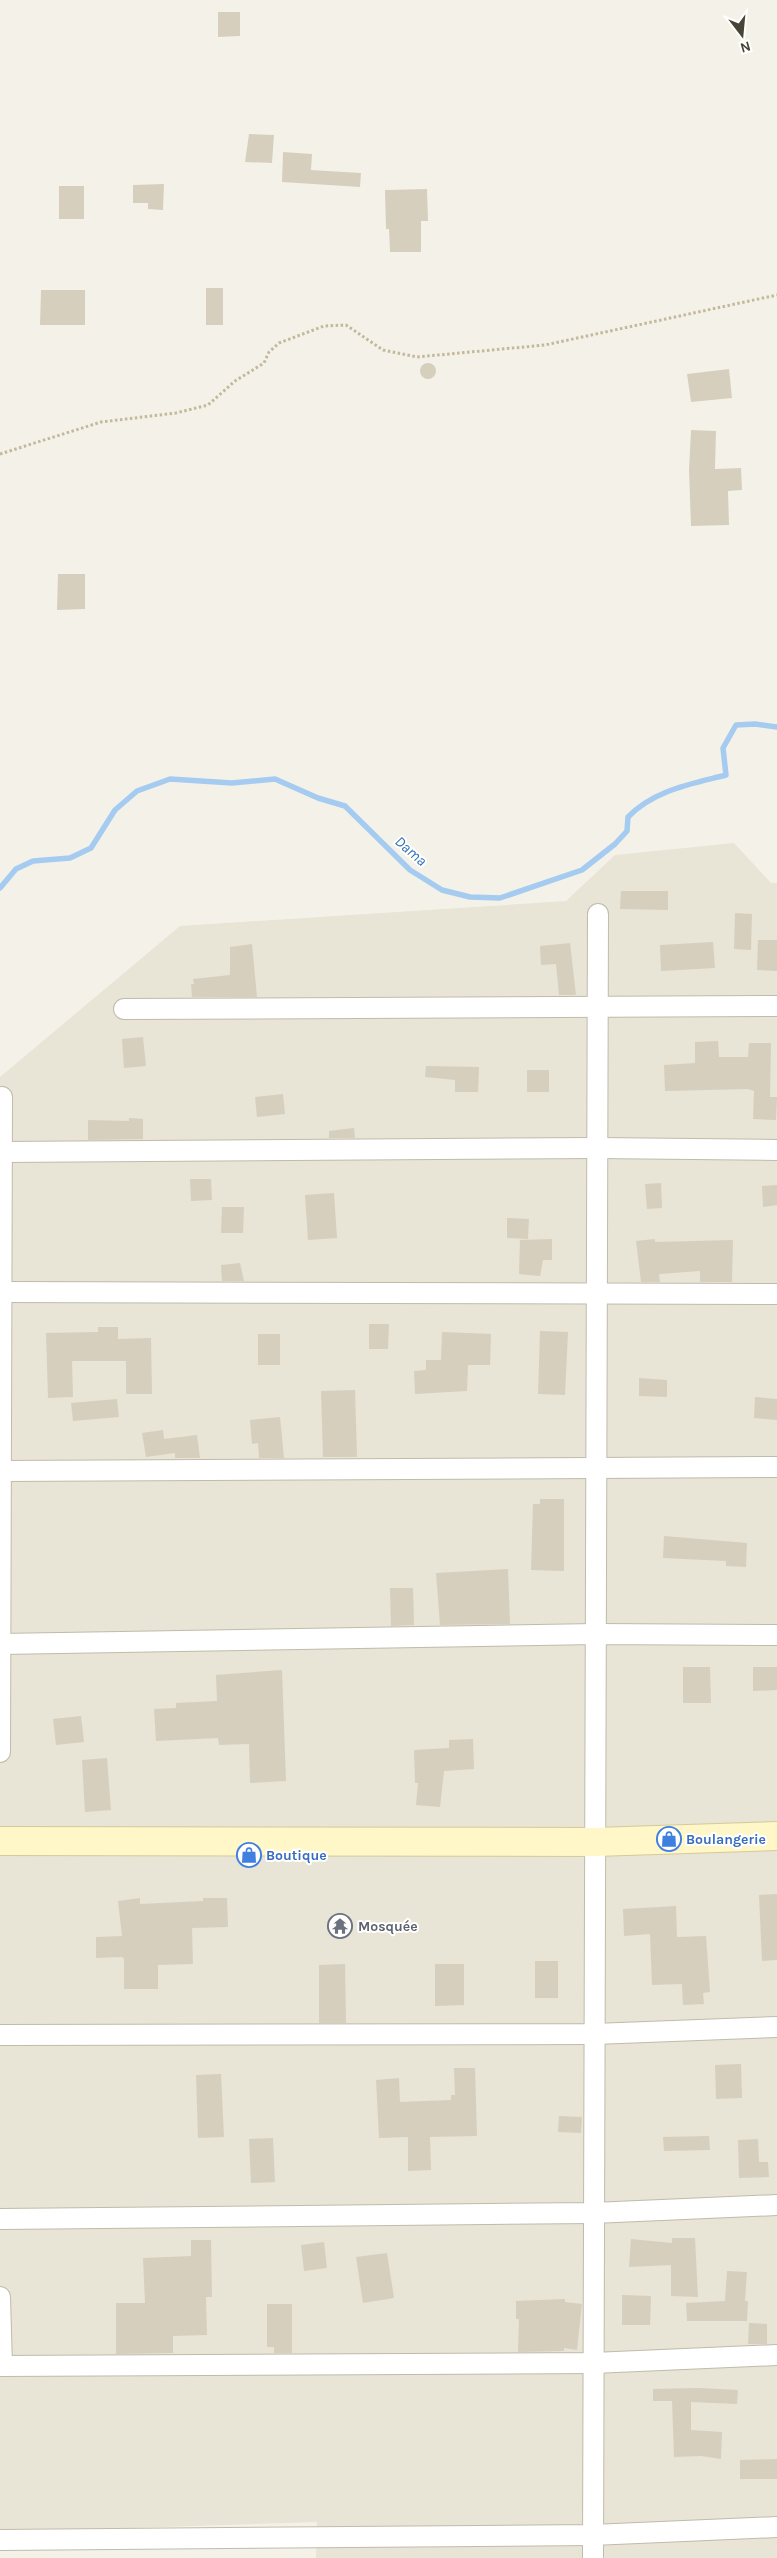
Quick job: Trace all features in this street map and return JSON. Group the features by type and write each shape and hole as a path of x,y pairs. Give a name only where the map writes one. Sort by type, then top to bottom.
{"street":[{"path":"593,2558 598,914"},
{"path":"124,1009 777,1006"},
{"path":"0,1752 2,1096"},
{"path":"2,1152 597,1148 777,1150"},
{"path":"2,1292 777,1294"},
{"path":"1,1471 777,1467"},
{"path":"0,1644 596,1634 777,1635"},
{"path":"0,1840 595,1842 777,1836"},
{"path":"0,2035 594,2034 777,2027"},
{"path":"0,2219 593,2213 777,2205"},
{"path":"0,2297 1,2366 593,2363 777,2355"},
{"path":"0,2540 592,2535 777,2527"}],"path":[{"path":"0,454 101,422 176,413 208,405 235,381 264,362 269,352 279,342 324,326 346,325 383,350 417,357 545,345 777,295"}],"shaded area":[{"path":"734,843 771,883 777,883 777,2558 316,2558 317,2522 0,2532 0,1077 180,926 566,901 615,855"}],"building":[{"path":"218,12 240,12 240,36 218,37"},
{"path":"249,134 274,135 272,163 245,162"},
{"path":"283,152 312,154 311,170 361,173 360,187 282,182"},
{"path":"164,184 163,210 148,209 148,203 133,203 133,185"},
{"path":"59,186 84,186 84,219 59,219"},
{"path":"427,189 428,221 421,221 421,252 390,252 389,229 386,229 385,190"},
{"path":"206,288 223,288 223,325 206,325"},
{"path":"41,290 85,290 85,325 40,325"},
{"path":"428,363 434,365 436,371 434,377 428,379 422,377 420,371 422,365"},
{"path":"729,369 732,398 691,402 687,374"},
{"path":"691,430 716,431 715,469 741,468 742,490 728,491 729,525 691,526 689,470"},
{"path":"58,574 85,574 85,609 57,610"},
{"path":"621,891 668,891 668,910 620,909"},
{"path":"735,913 752,914 751,950 734,949"},
{"path":"758,940 777,940 777,971 757,970"},
{"path":"713,942 715,968 661,971 660,945"},
{"path":"570,943 576,995 559,995 556,964 541,965 540,946"},
{"path":"252,944 257,997 192,997 191,984 194,984 193,979 230,975 230,947"},
{"path":"143,1037 146,1066 124,1068 122,1039"},
{"path":"718,1041 719,1057 748,1057 749,1043 771,1043 770,1097 777,1097 776,1120 753,1119 754,1091 748,1089 665,1091 664,1065 695,1063 695,1042"},
{"path":"426,1066 479,1067 478,1092 455,1092 455,1080 425,1077"},
{"path":"527,1070 549,1070 549,1092 527,1092"},
{"path":"283,1094 285,1114 257,1117 255,1097"},
{"path":"129,1118 143,1119 143,1139 88,1140 88,1120 129,1121"},
{"path":"354,1128 355,1138 329,1138 329,1131"},
{"path":"190,1179 211,1179 212,1200 191,1201"},
{"path":"661,1183 662,1208 647,1209 645,1184"},
{"path":"777,1185 777,1205 763,1207 762,1186"},
{"path":"334,1193 337,1238 308,1240 305,1195"},
{"path":"222,1207 244,1207 243,1233 221,1233"},
{"path":"507,1218 529,1219 528,1239 507,1238"},
{"path":"552,1239 552,1260 543,1260 540,1276 519,1274 520,1240"},
{"path":"655,1239 655,1242 733,1240 732,1282 700,1282 700,1271 659,1274 660,1282 641,1282 636,1241"},
{"path":"240,1263 244,1281 222,1281 221,1265"},
{"path":"369,1324 389,1324 388,1349 369,1349"},
{"path":"98,1327 118,1327 118,1339 151,1338 152,1394 126,1394 126,1361 72,1361 73,1397 48,1398 46,1333 98,1332"},
{"path":"540,1331 568,1332 565,1395 538,1394"},
{"path":"442,1332 491,1334 490,1365 468,1365 467,1391 415,1394 414,1371 426,1370 426,1360 441,1360"},
{"path":"258,1334 280,1334 280,1365 258,1365"},
{"path":"639,1378 667,1380 667,1397 639,1396"},
{"path":"355,1390 357,1457 323,1457 321,1391"},
{"path":"755,1397 777,1399 777,1420 754,1418"},
{"path":"117,1399 119,1417 73,1421 71,1403"},
{"path":"280,1417 284,1458 259,1458 258,1443 252,1444 250,1420"},
{"path":"163,1430 164,1439 197,1435 200,1458 175,1458 175,1453 146,1457 142,1433"},
{"path":"540,1499 564,1499 564,1571 531,1570 533,1504 540,1504"},
{"path":"664,1536 747,1543 746,1567 726,1566 726,1561 663,1558"},
{"path":"508,1569 510,1624 440,1625 436,1573"},
{"path":"390,1588 413,1588 414,1625 391,1626"},
{"path":"683,1667 710,1667 711,1703 683,1703"},
{"path":"753,1667 777,1667 777,1690 753,1691"},
{"path":"282,1670 286,1781 250,1783 249,1744 219,1745 218,1738 156,1741 154,1709 176,1708 176,1703 217,1701 216,1675"},
{"path":"81,1716 84,1742 56,1745 53,1719"},
{"path":"473,1739 474,1769 444,1771 440,1807 416,1805 418,1783 415,1783 414,1750 449,1748 449,1740"},
{"path":"107,1758 111,1810 85,1812 82,1760"},
{"path":"777,1894 777,1960 762,1961 759,1895"},
{"path":"140,1898 140,1904 203,1901 203,1898 227,1898 228,1927 192,1928 193,1964 158,1965 158,1989 124,1989 124,1959 122,1957 96,1958 96,1937 122,1936 118,1901"},
{"path":"676,1906 677,1937 706,1936 710,1992 703,1993 704,2004 683,2005 682,1984 652,1985 650,1934 624,1936 623,1909"},
{"path":"535,1961 558,1961 558,1998 535,1998"},
{"path":"345,1964 346,2023 319,2023 319,1965"},
{"path":"435,1964 464,1964 464,2005 435,2006"},
{"path":"741,2064 742,2098 716,2099 715,2065"},
{"path":"454,2068 475,2068 477,2136 430,2137 431,2170 408,2171 408,2137 379,2138 376,2080 399,2078 400,2102 451,2100 451,2095 455,2095"},
{"path":"221,2074 224,2137 198,2138 196,2075"},
{"path":"559,2116 582,2117 581,2133 558,2132"},
{"path":"709,2136 710,2150 664,2151 663,2137"},
{"path":"273,2138 275,2182 251,2183 249,2139"},
{"path":"758,2139 759,2162 768,2162 769,2177 739,2178 738,2140"},
{"path":"672,2238 695,2238 698,2297 671,2296 671,2265 629,2267 631,2239 672,2243"},
{"path":"191,2240 211,2240 212,2297 206,2297 207,2335 173,2336 173,2353 116,2354 116,2303 145,2303 143,2258 191,2256"},
{"path":"324,2242 327,2268 304,2271 301,2245"},
{"path":"387,2253 394,2298 363,2303 356,2257"},
{"path":"727,2271 747,2272 745,2301 748,2301 747,2321 687,2321 686,2303 725,2301"},
{"path":"622,2295 651,2296 650,2325 622,2325"},
{"path":"565,2299 565,2302 582,2304 577,2350 564,2348 564,2351 518,2352 519,2319 516,2319 516,2301"},
{"path":"267,2304 292,2304 292,2353 274,2353 274,2347 267,2347"},
{"path":"749,2323 767,2324 767,2344 748,2344"},
{"path":"699,2388 738,2390 737,2404 691,2402 691,2430 722,2432 721,2459 701,2456 674,2457 672,2401 653,2401 653,2389"},
{"path":"777,2459 777,2479 740,2479 740,2460"}],"waterway":[{"name":"Dama","path":"0,888 16,869 33,861 70,858 91,848 115,810 137,791 170,779 232,783 275,779 318,798 345,806 410,870 442,890 470,897 500,898 582,870 615,844 627,831 628,817 649,800 686,785 726,775 723,748 736,725 755,724 777,727"}],"place":[{"name":"Boulangerie","path":"669,1839"},
{"name":"Boutique","path":"249,1855"},
{"name":"Mosquée","path":"340,1926"}]}
